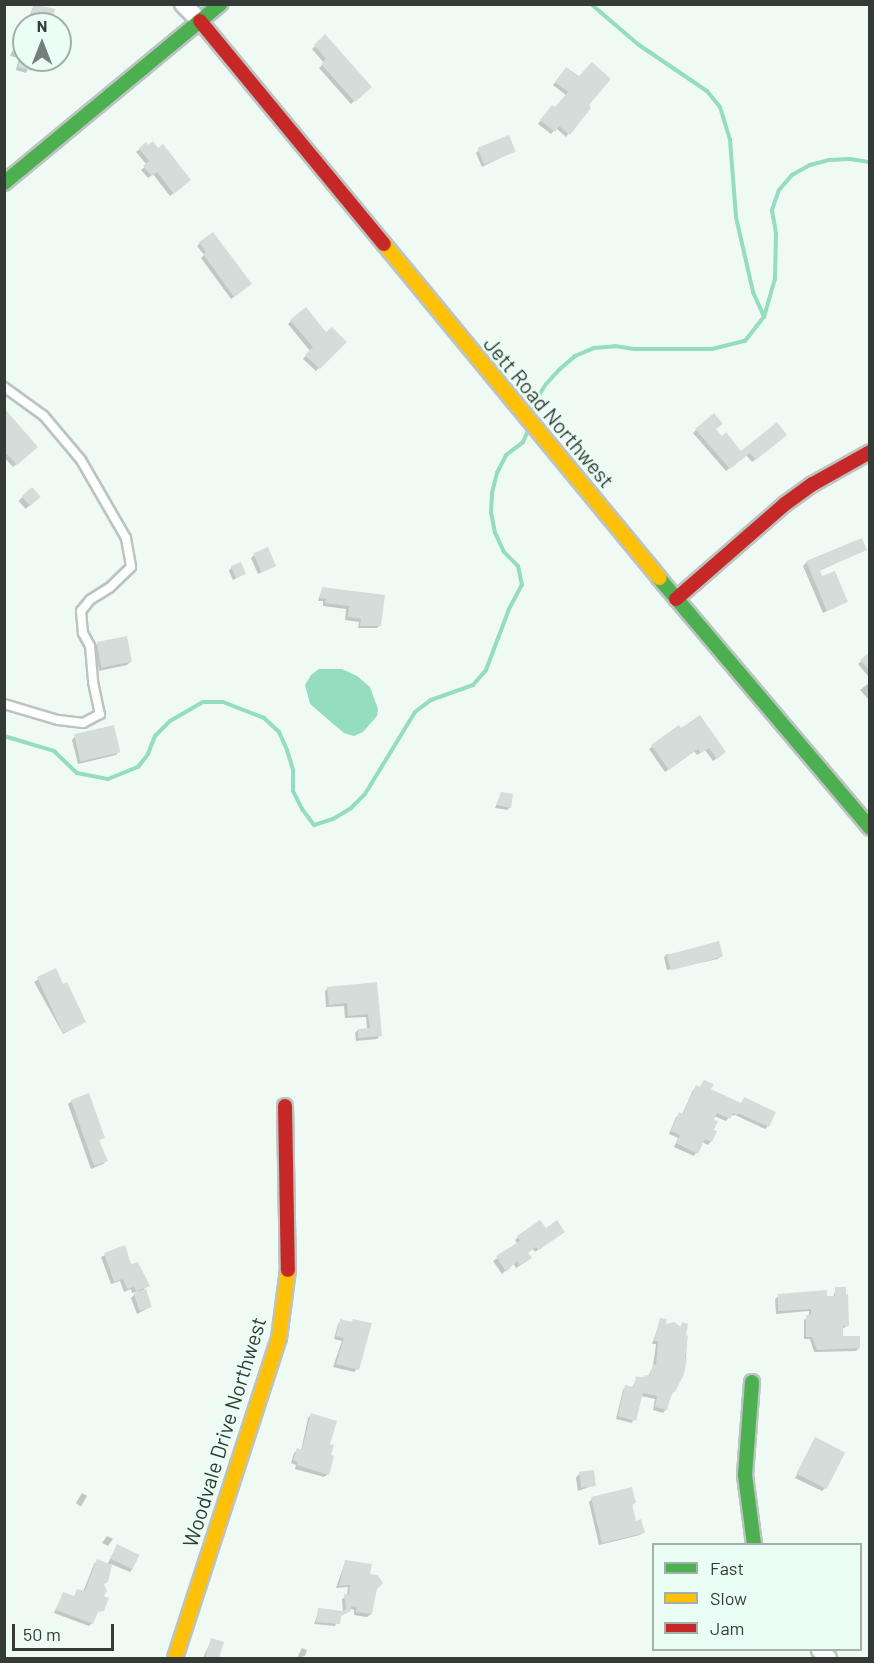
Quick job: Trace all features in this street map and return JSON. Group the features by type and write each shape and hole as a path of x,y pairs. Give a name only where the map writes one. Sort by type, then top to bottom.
{"street":[{"path":"183,4 200,21"},
{"path":"4,183 220,4"},
{"name":"Jett Road Northwest","path":"200,21 676,599 870,828"},
{"path":"676,599 785,504 813,484 870,452"},
{"name":"Woodvale Drive Northwest","path":"175,1659 279,1338 289,1263 285,1106"},
{"path":"752,1382 745,1475 754,1543"}],"lane":[{"path":"4,387 44,416 81,460 126,538 131,567 109,588 90,600 81,611 83,633 90,646 93,682 100,714 83,723 58,720 4,704"}],"shaded area":[{"path":"319,669 342,669 357,676 370,687 378,709 377,716 363,732 354,736 344,733 310,704 305,685 311,675"}],"building":[{"path":"34,4 55,9 54,12 32,12"},
{"path":"325,34 372,87 355,102 321,64 326,59 314,45"},
{"path":"592,62 611,79 589,105 591,108 570,135 559,126 555,132 540,120 552,105 555,107 568,92 555,82 566,67 579,76"},
{"path":"509,135 516,152 484,164 477,148"},
{"path":"153,141 158,148 163,144 191,180 174,194 157,172 152,176 143,166 149,161 139,148 146,142 148,145"},
{"path":"213,232 252,284 234,297 203,254 206,252 199,242"},
{"path":"306,307 326,332 332,327 347,342 320,369 305,355 313,347 290,320"},
{"path":"4,408 38,447 17,465 4,451"},
{"path":"714,413 723,424 716,429 722,436 726,432 741,451 777,422 787,435 756,460 750,453 730,469 695,429"},
{"path":"32,487 41,497 30,506 22,496"},
{"path":"862,538 867,550 820,570 822,576 835,571 848,602 827,611 806,561"},
{"path":"268,547 276,566 261,573 253,553"},
{"path":"241,562 246,574 236,578 231,566"},
{"path":"322,587 385,595 381,626 360,626 361,619 348,617 349,606 325,603 326,599 320,598"},
{"path":"127,636 132,662 102,667 97,642"},
{"path":"870,652 870,671 860,660"},
{"path":"700,715 726,752 717,759 709,748 701,753 698,749 669,770 651,745 679,725 681,728"},
{"path":"114,725 120,752 80,762 74,734"},
{"path":"501,792 513,794 511,808 497,805"},
{"path":"719,941 723,956 671,970 667,955"},
{"path":"56,968 63,984 67,982 86,1022 63,1033 37,977"},
{"path":"377,982 382,1036 358,1038 358,1029 370,1028 368,1014 348,1016 347,1003 329,1005 327,987"},
{"path":"704,1080 714,1084 711,1089 741,1103 744,1097 776,1112 769,1127 738,1113 737,1115 733,1113 730,1119 717,1113 714,1120 718,1121 714,1130 717,1131 712,1142 705,1139 698,1154 676,1143 680,1135 671,1131 679,1112 683,1114 696,1085 700,1087"},
{"path":"89,1093 105,1138 99,1140 108,1161 94,1166 71,1100"},
{"path":"540,1220 546,1228 557,1220 565,1232 539,1250 536,1247 528,1253 532,1258 520,1266 517,1261 506,1272 496,1256 520,1241 517,1236"},
{"path":"125,1245 131,1264 138,1262 150,1286 136,1291 134,1287 127,1289 123,1279 114,1282 104,1253"},
{"path":"835,1287 846,1287 846,1294 848,1294 849,1326 843,1326 843,1336 860,1336 860,1348 817,1350 812,1337 806,1337 806,1315 811,1315 811,1309 778,1311 778,1294 827,1290 827,1296 835,1296"},
{"path":"146,1289 152,1307 140,1311 134,1293"},
{"path":"660,1318 667,1319 666,1324 674,1322 681,1327 682,1322 688,1324 684,1374 675,1392 672,1392 667,1410 655,1407 657,1396 643,1393 636,1421 618,1416 625,1385 634,1387 636,1376 644,1378 645,1375 650,1376 653,1364 656,1365 658,1341 654,1341"},
{"path":"340,1319 372,1323 359,1370 336,1364 344,1338 336,1336"},
{"path":"311,1413 337,1421 330,1444 334,1445 331,1455 334,1456 329,1475 297,1465 298,1462 293,1460 297,1448 302,1450"},
{"path":"815,1437 845,1452 827,1489 796,1474"},
{"path":"594,1470 596,1486 581,1488 579,1472"},
{"path":"632,1487 636,1503 632,1504 636,1521 641,1519 645,1533 602,1543 591,1497"},
{"path":"117,1544 139,1555 132,1569 110,1558"},
{"path":"97,1559 112,1565 108,1582 104,1584 107,1591 104,1596 109,1598 104,1611 98,1612 93,1624 56,1610 63,1592 74,1596 77,1589 85,1591"},
{"path":"345,1560 372,1564 370,1574 378,1575 383,1583 377,1589 372,1614 356,1612 357,1607 351,1606 351,1611 341,1616 340,1624 316,1622 318,1608 343,1611 346,1608 344,1594 349,1595 350,1585 339,1586"},
{"path":"211,1638 224,1642 219,1658 205,1658"}],"waterway":[{"path":"591,4 639,45 707,91 720,107 730,140 736,217 753,292 764,317"},
{"path":"533,412 535,401 560,369 575,356 594,348 615,346 635,349 712,349 745,341 764,317 775,279 776,233 772,210 779,190 792,175 810,165 829,160 850,159 870,162"},
{"path":"4,736 54,751 77,773 108,779 138,767 148,754 155,736 170,721 203,702 223,702 264,718 279,732 293,770 293,791 302,809 314,825 333,819 351,808 365,794 415,712 431,700 473,685 486,670 509,609 522,585 518,566 504,552 495,533 491,513 492,493 497,473 506,455 523,442 528,431"}],"traffic: fast":[{"path":"4,183 220,4"},
{"path":"659,578 870,828"},
{"path":"752,1382 745,1475 754,1543"}],"traffic: slow":[{"path":"384,244 659,578"},
{"path":"175,1658 279,1338 288,1270"}],"traffic: jam":[{"path":"200,21 384,244"},
{"path":"676,599 785,504 813,484 870,452"},
{"path":"285,1106 288,1270"}]}
